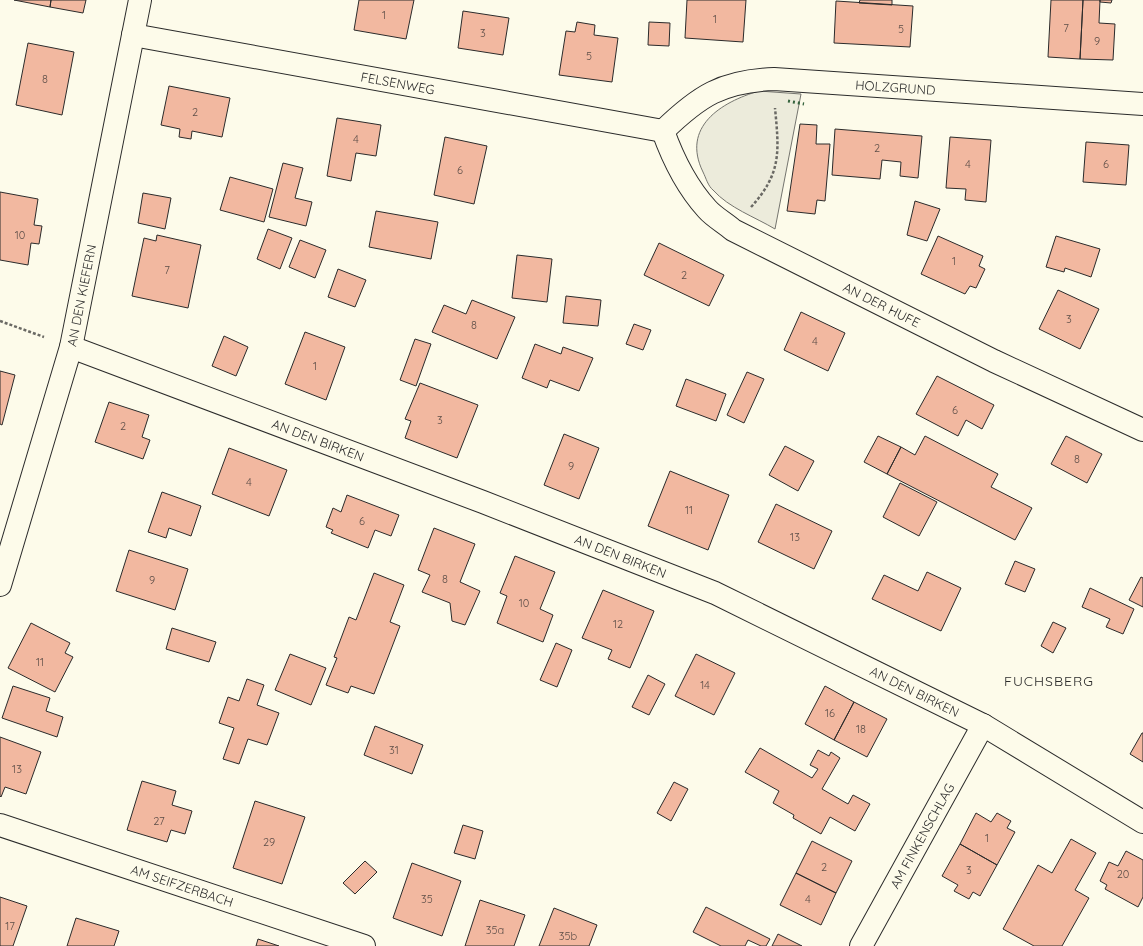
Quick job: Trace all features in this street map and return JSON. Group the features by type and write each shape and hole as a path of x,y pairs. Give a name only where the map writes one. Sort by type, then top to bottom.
{"street":[{"name":"AN DEN KIEFERN","path":"0,584 71,347 140,0"},
{"name":"FELSENWEG","path":"133,35 663,131"},
{"name":"HOLZGRUND","path":"663,131 684,111 726,85 751,80 774,79 1143,104"},
{"name":"AN DER HUFE","path":"663,131 670,151 685,180 707,210 738,232 994,361 1143,430"},
{"name":"AN DEN BIRKEN","path":"71,347 484,502 715,593 982,725 1143,822"},
{"name":"AM FINKENSCHLAG","path":"861,946 982,725"},
{"name":"AM SEIFZERBACH","path":"0,825 364,946"}],"path":[{"path":"738,232 748,209 764,192 776,167 778,135 774,79"},
{"path":"0,321 71,347"}],"shaded area":[{"path":"759,91 801,94 775,229 734,207 719,196 708,184 698,156 697,142 701,129 708,119 731,102"}],"building":[{"path":"14,0 51,0 50,7"},
{"path":"51,0 86,0 83,13 50,7"},
{"path":"359,0 414,0 406,39 354,30"},
{"path":"687,0 746,0 743,42 685,38"},
{"path":"860,0 892,0 892,5 859,3"},
{"path":"1051,0 1083,0 1080,59 1048,57"},
{"path":"1083,0 1100,0 1099,23 1115,24 1113,60 1080,59"},
{"path":"1100,0 1112,0 1111,3 1100,2"},
{"path":"836,1 913,6 910,47 834,43"},
{"path":"463,11 509,18 503,55 458,48"},
{"path":"577,22 595,25 594,35 618,38 612,82 559,75 566,31 575,32"},
{"path":"649,22 670,23 669,46 648,45"},
{"path":"28,43 74,52 62,115 16,105"},
{"path":"169,86 230,98 222,137 192,131 191,139 179,137 180,129 161,125"},
{"path":"337,118 381,125 376,156 356,153 351,181 327,176"},
{"path":"800,124 817,125 816,144 830,144 825,201 817,200 815,214 787,211"},
{"path":"835,129 922,136 918,178 900,176 901,162 882,160 880,179 832,175"},
{"path":"445,137 487,146 474,204 434,195"},
{"path":"950,137 991,140 986,202 965,200 966,189 946,188"},
{"path":"1086,142 1129,145 1126,185 1083,182"},
{"path":"283,163 303,168 295,198 312,202 306,226 269,217"},
{"path":"230,177 273,189 264,222 220,210"},
{"path":"0,192 38,199 34,225 42,226 39,244 31,243 28,265 0,260"},
{"path":"143,193 171,198 165,229 138,223"},
{"path":"915,201 940,209 927,241 907,235"},
{"path":"376,211 438,222 431,259 369,247"},
{"path":"268,229 292,238 280,269 257,259"},
{"path":"157,235 201,245 188,308 132,296 144,238 156,241"},
{"path":"938,236 983,256 979,266 985,269 976,288 970,286 965,294 921,274"},
{"path":"1056,236 1100,249 1091,277 1065,268 1064,272 1046,267"},
{"path":"300,240 326,250 315,278 289,267"},
{"path":"659,243 724,275 709,306 644,275"},
{"path":"517,255 552,259 547,302 512,298"},
{"path":"338,269 366,280 355,307 328,297"},
{"path":"1058,290 1099,309 1080,349 1039,329"},
{"path":"566,296 601,300 598,326 563,323"},
{"path":"472,300 515,317 497,359 432,332 444,305 466,314"},
{"path":"801,312 845,333 828,371 784,350"},
{"path":"634,324 651,330 643,350 626,344"},
{"path":"305,332 345,347 326,400 285,384"},
{"path":"224,336 248,347 236,376 212,366"},
{"path":"415,339 431,344 416,386 400,380"},
{"path":"535,344 561,354 563,347 593,358 579,391 550,380 547,388 522,378"},
{"path":"0,371 15,375 2,425 0,424"},
{"path":"747,372 764,379 744,423 727,415"},
{"path":"937,376 994,405 982,429 966,420 958,436 916,414"},
{"path":"686,379 726,394 716,421 676,406"},
{"path":"420,383 478,405 457,458 405,438 411,421 405,419"},
{"path":"109,402 149,415 142,437 150,440 143,459 95,442"},
{"path":"564,434 599,448 579,499 544,485"},
{"path":"878,436 901,447 887,474 864,462"},
{"path":"925,436 998,474 991,487 1032,508 1015,540 887,474 901,447 915,455"},
{"path":"1066,436 1102,454 1087,483 1051,464"},
{"path":"785,446 814,461 798,491 769,475"},
{"path":"229,448 287,470 269,516 212,494"},
{"path":"670,471 729,495 708,550 648,526"},
{"path":"900,483 937,502 919,536 883,517"},
{"path":"162,492 201,506 191,536 169,528 166,538 148,532"},
{"path":"347,495 399,515 391,536 375,530 368,548 331,533 333,530 326,527 333,508 341,512"},
{"path":"776,504 832,531 814,569 758,542"},
{"path":"434,528 475,544 460,582 480,591 465,625 452,621 450,603 422,592 430,575 418,570"},
{"path":"129,550 188,569 175,610 116,591"},
{"path":"515,556 555,572 540,609 553,615 543,642 497,623 507,596 500,593"},
{"path":"1015,561 1035,569 1025,592 1005,584"},
{"path":"927,572 961,588 941,631 872,599 884,575 918,591"},
{"path":"374,573 404,585 390,622 400,626 374,694 351,686 348,693 326,685 337,658 334,657 349,617 356,620"},
{"path":"1141,577 1143,578 1143,607 1129,600"},
{"path":"1090,588 1134,609 1123,634 1106,627 1110,619 1082,607"},
{"path":"603,590 654,611 630,668 608,659 612,650 582,638"},
{"path":"1053,622 1066,628 1053,653 1041,646"},
{"path":"31,623 70,643 65,653 73,657 55,692 8,668"},
{"path":"172,628 216,642 209,662 166,649"},
{"path":"556,643 572,650 557,687 540,680"},
{"path":"290,654 326,668 311,705 275,690"},
{"path":"696,654 735,673 714,715 675,696"},
{"path":"648,675 665,684 649,715 632,707"},
{"path":"247,679 264,685 257,705 279,713 267,745 248,739 239,764 223,759 234,728 219,723 228,697 239,701"},
{"path":"13,686 50,698 46,711 63,717 57,737 2,718"},
{"path":"825,686 854,702 834,740 805,724"},
{"path":"854,702 887,719 867,757 834,740"},
{"path":"375,726 423,745 412,774 364,755"},
{"path":"1143,733 1143,762 1130,754"},
{"path":"0,737 41,752 26,794 5,787 1,797 0,796"},
{"path":"760,748 812,778 818,769 810,765 818,750 829,756 831,752 840,758 822,789 848,804 853,795 870,804 855,831 830,817 821,834 793,818 794,815 773,803 779,791 745,772"},
{"path":"142,781 176,791 172,805 192,811 185,834 171,830 167,842 127,830"},
{"path":"674,782 688,789 671,821 657,813"},
{"path":"255,801 305,817 282,884 233,868"},
{"path":"976,813 991,822 997,813 1011,821 1007,828 1015,832 997,865 960,844"},
{"path":"463,825 483,831 475,859 454,853"},
{"path":"1071,839 1096,853 1075,890 1089,898 1062,946 1034,946 1003,929 1038,865 1052,873"},
{"path":"812,841 852,861 836,893 796,873"},
{"path":"960,844 997,865 980,896 973,892 969,899 954,891 958,885 942,876"},
{"path":"1126,851 1143,860 1143,897 1138,907 1105,889 1107,885 1100,881 1109,862 1118,866"},
{"path":"365,861 377,872 355,894 343,883"},
{"path":"412,863 461,881 442,936 393,918"},
{"path":"796,873 836,893 821,925 780,905"},
{"path":"0,897 27,906 13,946 0,946"},
{"path":"480,900 525,915 514,946 465,946"},
{"path":"706,907 770,939 766,946 761,946 748,940 745,946 721,946 693,932"},
{"path":"554,908 597,925 589,946 539,946"},
{"path":"76,918 119,931 114,946 67,946"},
{"path":"778,934 802,946 772,946"},
{"path":"258,939 279,946 256,946"}],"hedge":[{"path":"788,101 804,104"}],"district":[{"name":"FUCHSBERG","path":"1049,681"}]}
